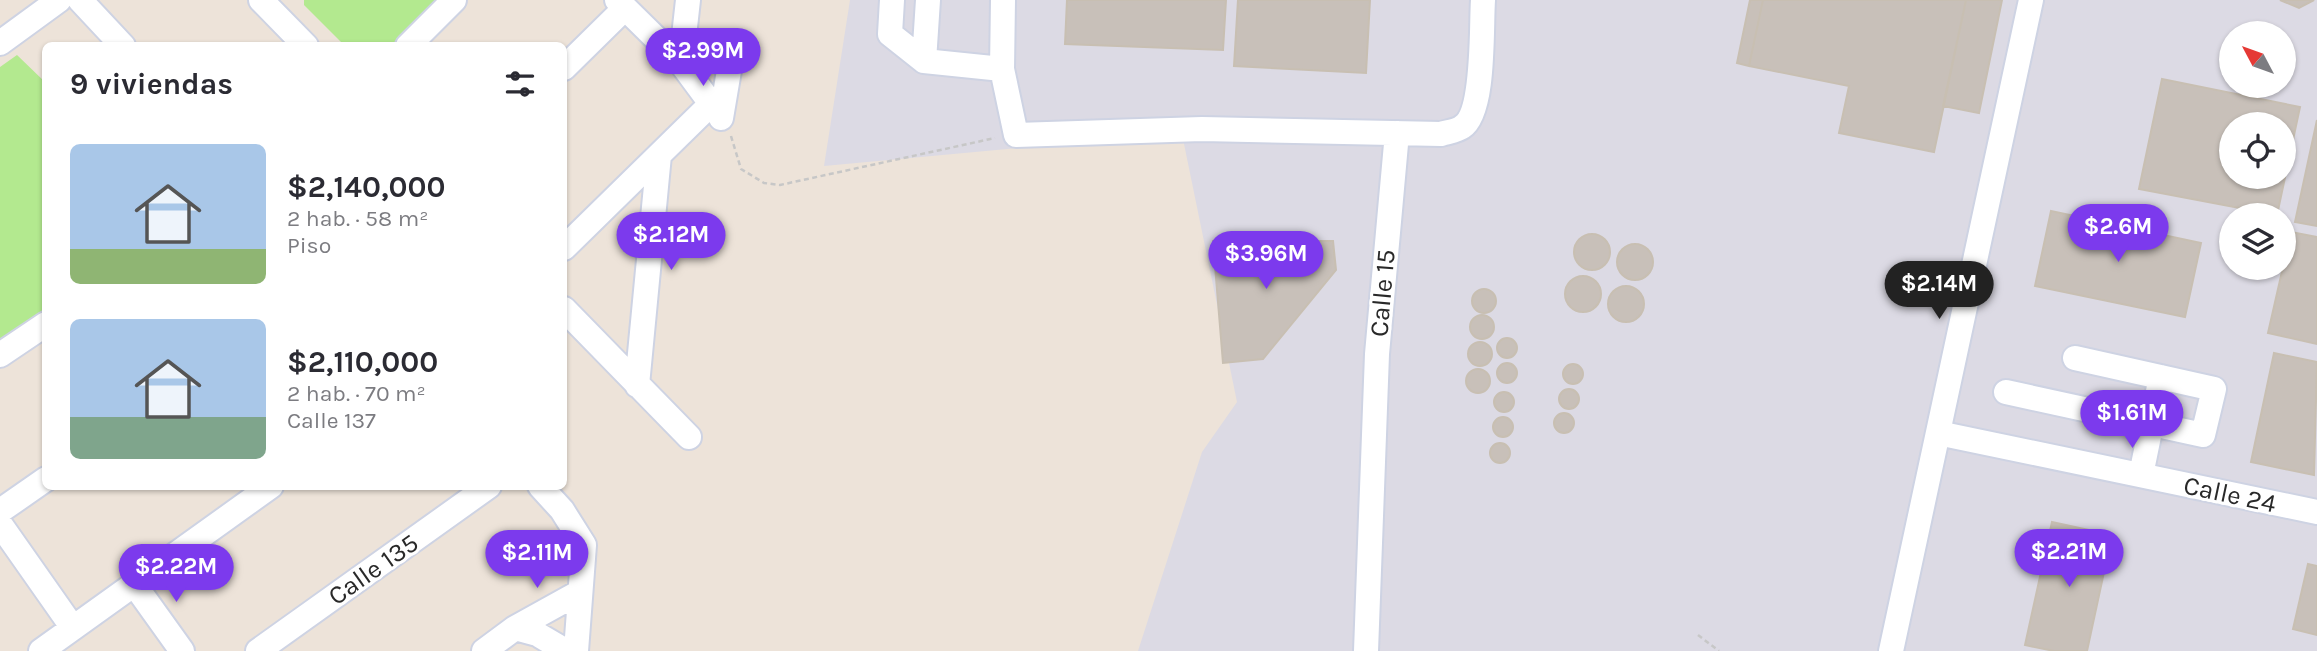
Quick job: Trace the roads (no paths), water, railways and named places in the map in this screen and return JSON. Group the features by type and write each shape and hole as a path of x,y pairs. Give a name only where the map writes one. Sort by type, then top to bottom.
{"street":[{"path":"0,43 59,0"},
{"path":"80,0 119,42"},
{"path":"412,42 454,0"},
{"path":"681,63 688,0"},
{"path":"892,0 890,34 924,61 1002,69"},
{"path":"924,61 928,0"},
{"path":"1003,0 1002,69 1016,135 1202,129 1441,134 1462,127 1472,116 1477,95 1483,0"},
{"path":"1891,651 2031,0"},
{"path":"273,4 303,42"},
{"path":"567,65 621,4 681,63 716,111"},
{"path":"567,245 659,155 716,111 733,47 681,63"},
{"name":"Calle 15","path":"1366,651 1377,354 1397,133"},
{"path":"638,385 659,155"},
{"path":"567,312 689,437"},
{"path":"0,355 42,327"},
{"path":"2006,392 2203,435 2214,389 2076,358"},
{"path":"2141,475 2161,377"},
{"name":"Calle 24","path":"1938,433 2317,512"},
{"path":"0,511 42,482"},
{"path":"41,651 265,490"},
{"name":"Calle 135","path":"258,651 483,490"},
{"path":"544,490 562,510 584,545 576,651"},
{"path":"0,524 74,628"},
{"path":"134,584 182,651"},
{"path":"484,651 515,628 580,592"},
{"path":"515,628 537,634 566,651"}]}
